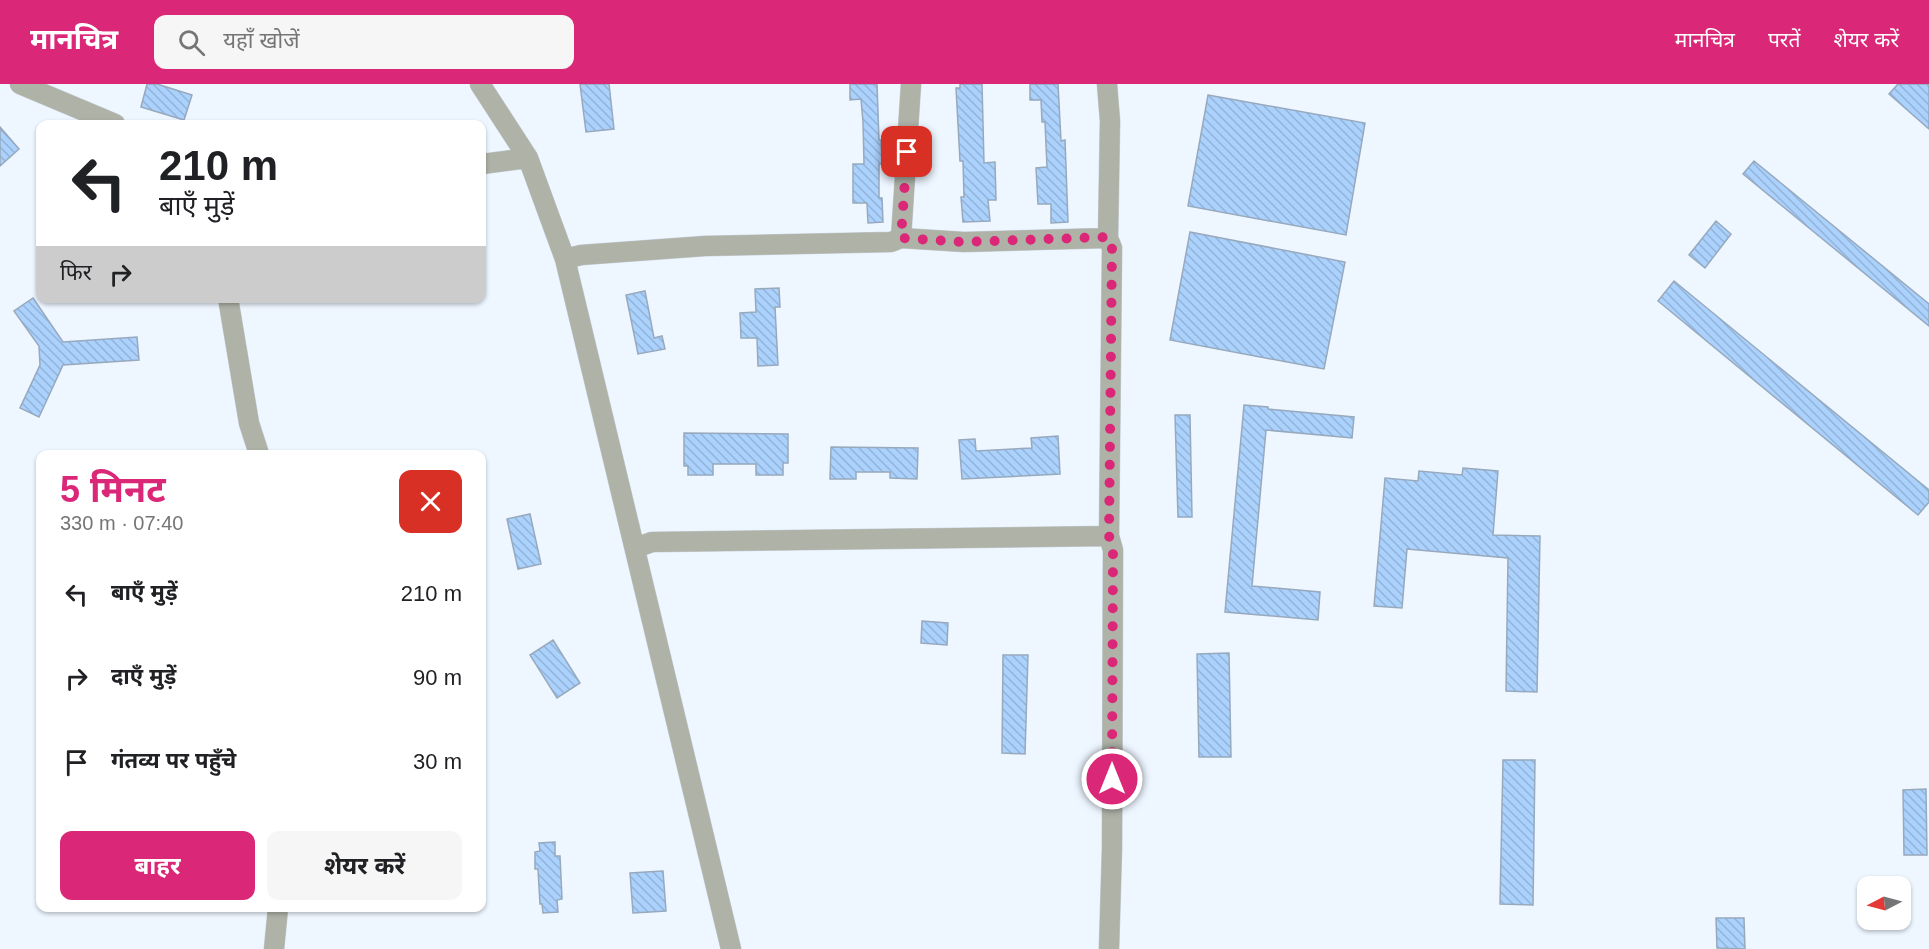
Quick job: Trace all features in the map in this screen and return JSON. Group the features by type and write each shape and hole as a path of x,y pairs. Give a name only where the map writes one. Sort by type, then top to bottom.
{"street":[{"path":"20,84 106,120"},
{"path":"480,84 528,158 565,259 731,949"},
{"path":"901,238 911,84"},
{"path":"1107,84 1110,121 1108,237 1112,248 1109,536 1113,550 1112,848 1109,949"},
{"path":"486,163 528,158"},
{"path":"565,259 581,255 705,246 891,242 901,238 964,242 1108,237"},
{"path":"229,303 249,423 258,450"},
{"path":"635,548 652,542 1109,536"},
{"path":"274,949 278,912"}],"building":[{"path":"147,84 157,84 192,95 184,120 141,107"},
{"path":"580,84 609,84 614,129 586,132"},
{"path":"850,84 877,84 882,164 879,164 879,198 882,198 883,222 868,223 867,203 853,203 853,164 864,164 863,122 861,99 850,100"},
{"path":"960,84 982,84 984,163 995,162 996,200 988,200 990,221 963,222 961,197 964,197 963,161 960,161 956,88 960,88"},
{"path":"1030,84 1058,84 1061,141 1065,140 1068,222 1051,223 1051,204 1038,204 1036,168 1047,167 1045,122 1042,122 1041,100 1030,100"},
{"path":"1898,84 1929,84 1929,129 1889,94"},
{"path":"1208,95 1365,123 1346,235 1188,206"},
{"path":"0,127 19,149 0,166"},
{"path":"1754,161 1929,304 1929,326 1743,174"},
{"path":"1716,221 1731,234 1705,268 1689,255"},
{"path":"1190,232 1345,262 1324,369 1170,340"},
{"path":"1674,281 1929,490 1929,502 1918,515 1658,301"},
{"path":"779,288 780,307 775,307 778,365 758,366 757,338 741,338 740,313 756,312 755,289"},
{"path":"645,291 654,338 662,336 665,349 638,354 626,295"},
{"path":"33,298 63,342 137,337 139,360 63,365 39,417 20,408 40,365 39,346 14,311"},
{"path":"1244,405 1354,417 1352,438 1266,430 1252,586 1320,592 1318,620 1225,612"},
{"path":"1175,415 1190,415 1192,517 1178,517"},
{"path":"684,433 788,434 788,463 783,463 783,475 756,475 756,464 713,464 713,475 688,475 688,466 684,466"},
{"path":"1058,436 1060,474 962,479 959,440 975,439 976,451 1032,448 1031,438"},
{"path":"831,447 918,448 917,479 890,478 890,472 856,472 856,479 830,479"},
{"path":"1463,468 1498,471 1493,535 1540,536 1537,692 1506,691 1508,558 1407,549 1402,608 1374,606 1385,478 1418,481 1419,471 1462,475"},
{"path":"530,514 541,564 518,569 507,519"},
{"path":"922,621 948,623 947,645 921,643"},
{"path":"553,640 580,683 557,698 530,655"},
{"path":"1229,653 1231,757 1199,757 1197,654"},
{"path":"1003,655 1028,655 1025,754 1002,753"},
{"path":"1503,760 1535,760 1533,905 1500,904"},
{"path":"1926,789 1927,855 1904,855 1903,790"},
{"path":"555,842 555,856 560,856 562,899 557,900 558,912 543,913 542,904 540,904 538,869 535,869 535,852 540,851 539,843"},
{"path":"663,871 666,911 633,913 630,873"},
{"path":"1716,918 1744,918 1745,949 1717,948"}],"route":[{"path":"907,152 901,238 964,242 1108,237 1112,248 1109,536 1113,550 1112,779"}]}
